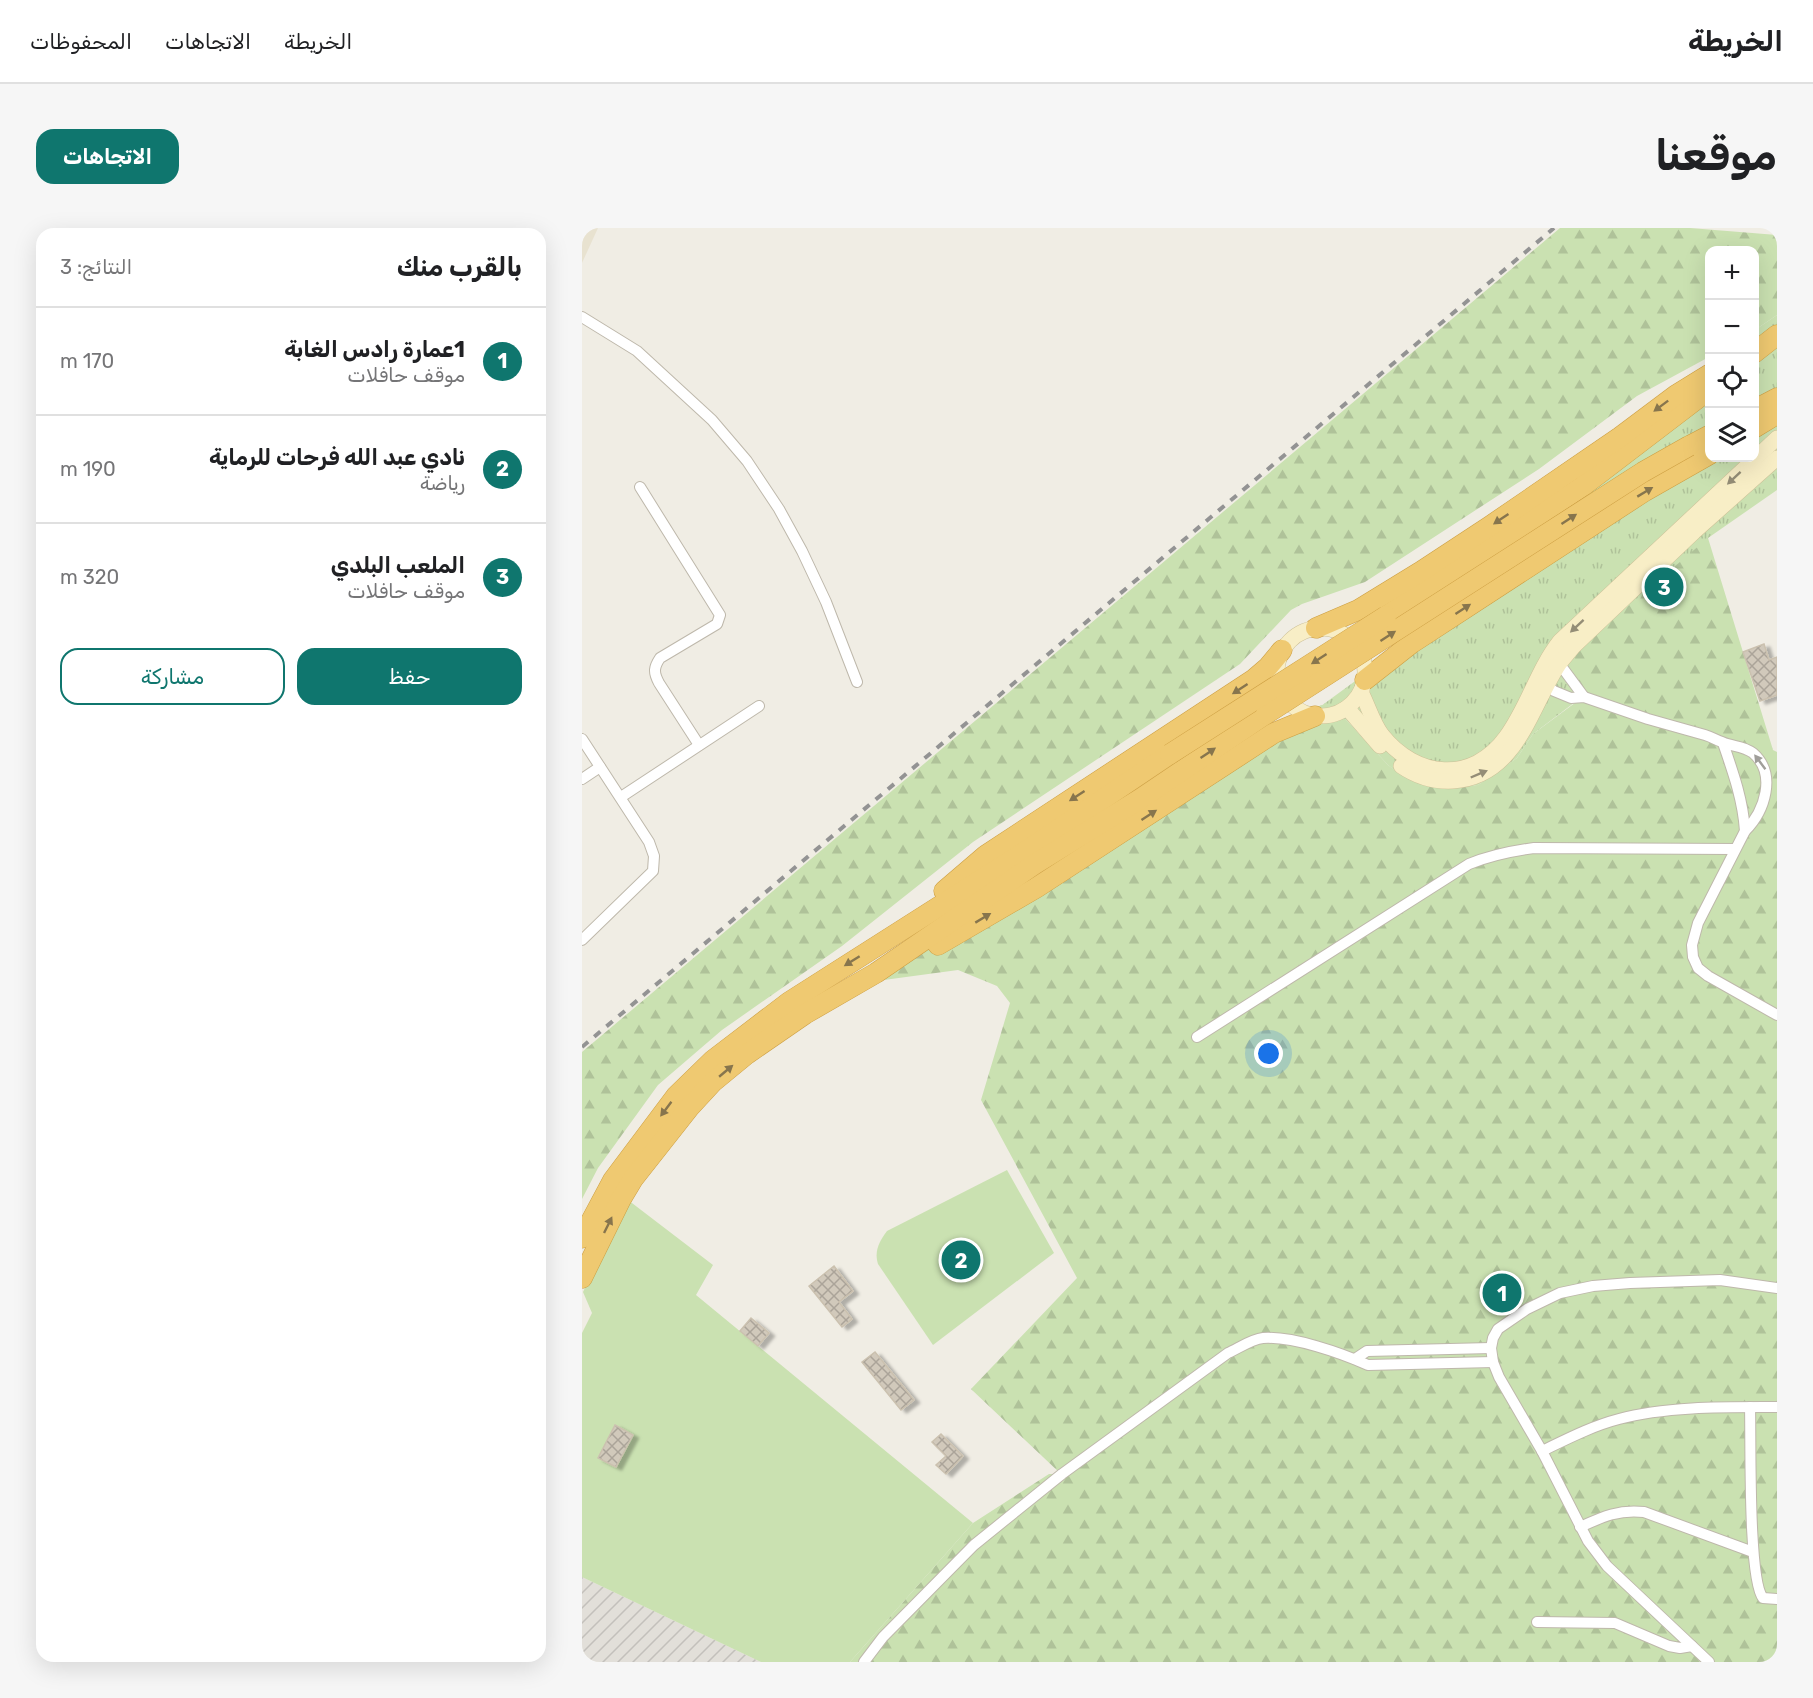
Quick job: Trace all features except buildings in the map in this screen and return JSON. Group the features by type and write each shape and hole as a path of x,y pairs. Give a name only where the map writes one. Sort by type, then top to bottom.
{"highway":[{"path":"1759,344 1777,334"},
{"path":"1759,350 1777,334"},
{"path":"1316,628 1358,610 1450,552 1583,463 1676,395 1705,377"},
{"path":"582,1278 633,1179 689,1108 713,1082 747,1054 805,1014 876,973 1170,754 1583,486 1705,393"},
{"path":"1759,408 1777,398"},
{"path":"1759,425 1777,414"},
{"path":"582,1238 613,1180 676,1096 713,1060 789,1002 886,940 1140,799 1266,714 1643,472 1705,438"},
{"path":"1364,684 1422,636 1645,491 1705,457"},
{"path":"886,940 986,855 1254,680 1282,650"},
{"path":"876,973 914,959 1036,888 1274,733 1315,716"}],"street":[{"path":"582,317 637,351 712,420 747,461 779,509 802,551 826,602 857,682"},
{"path":"1364,684 1356,699 1346,709 1331,715 1315,716 1295,707 1281,692 1277,678 1277,663 1282,650 1291,639 1302,632 1316,628 1340,632 1359,648 1365,663 1364,684 1362,694 1379,731 1398,752 1415,764 1430,768 1451,770 1476,763 1500,743 1542,681 1555,658 1560,641 1777,438"},
{"path":"1555,658 1587,632 1777,458"},
{"path":"640,487 720,615 717,624 660,658 654,666 654,675 699,745"},
{"path":"1555,658 1584,697"},
{"path":"1542,681 1571,698 1584,697 1648,720 1740,746 1753,753 1764,763 1768,790 1762,810 1745,831 1735,849 1698,923 1692,945 1693,957 1698,968 1777,1015"},
{"path":"1346,709 1390,757 1405,769 1431,780 1463,780 1478,776 1503,759 1521,735 1542,681"},
{"path":"621,797 759,706"},
{"path":"582,739 649,842 654,856 653,871 582,938"},
{"path":"1723,743 1740,794 1745,831"},
{"path":"582,779 600,767"},
{"path":"1197,1037 1469,864 1486,857 1534,848 1735,849"},
{"path":"1709,1662 1607,1566 1580,1527 1542,1451 1507,1392 1493,1362 1491,1348 1498,1329 1527,1309 1560,1293 1593,1286 1720,1280 1777,1288"},
{"path":"864,1662 883,1637 974,1545 1062,1474 1228,1353 1261,1338 1293,1341 1368,1365 1493,1362"},
{"path":"1355,1359 1366,1351 1491,1348"},
{"path":"1750,1407 1753,1552 1760,1595 1767,1600 1777,1599"},
{"path":"1542,1451 1580,1433 1619,1419 1678,1410 1777,1407"},
{"path":"1580,1527 1610,1513 1644,1512 1753,1552"},
{"path":"1537,1622 1622,1624 1669,1646 1680,1648 1692,1646"}],"shaded area":[{"path":"582,228 598,228 582,263"},
{"path":"582,1577 761,1662 582,1662"}],"green space":[{"path":"1560,228 1690,228 1777,235 1777,315 1759,327 1759,246 1705,246 1705,359 1637,396 1539,469 1365,582 1291,610 1240,664 973,842 842,946 722,1030 658,1085 598,1168 582,1199 582,1052"},
{"path":"1777,315 1777,490 1708,538 1587,693 1533,734 1517,758 1478,785 1431,786 1407,780 1388,765 1338,711 1321,706 1440,619 1705,390 1705,462 1759,462 1759,327"},
{"path":"1708,538 1773,750 1777,752 1777,1662 850,1662 973,1523 1049,1474 1061,1474 971,1389 1077,1278 981,1100 1010,1003 997,986 958,970 869,982 1012,901 1321,705 1338,711 1388,765 1407,779 1431,786 1478,785 1517,758 1533,734 1587,694 1571,670 1578,649"},
{"path":"1007,1170 1054,1253 933,1345 878,1264 877,1251 880,1243 887,1231"},
{"path":"628,1200 713,1265 696,1295 973,1523 850,1662 761,1662 582,1577 582,1333 592,1313 583,1292"}],"railway":[{"path":"582,1047 1554,228"}],"place":[{"name":"الملعب البلدي","path":"1664,587"},
{"name":"نادي عبد الله فرحات للرماية","path":"961,1260"},
{"name":"1عمارة رادس الغابة","path":"1502,1293"}]}
